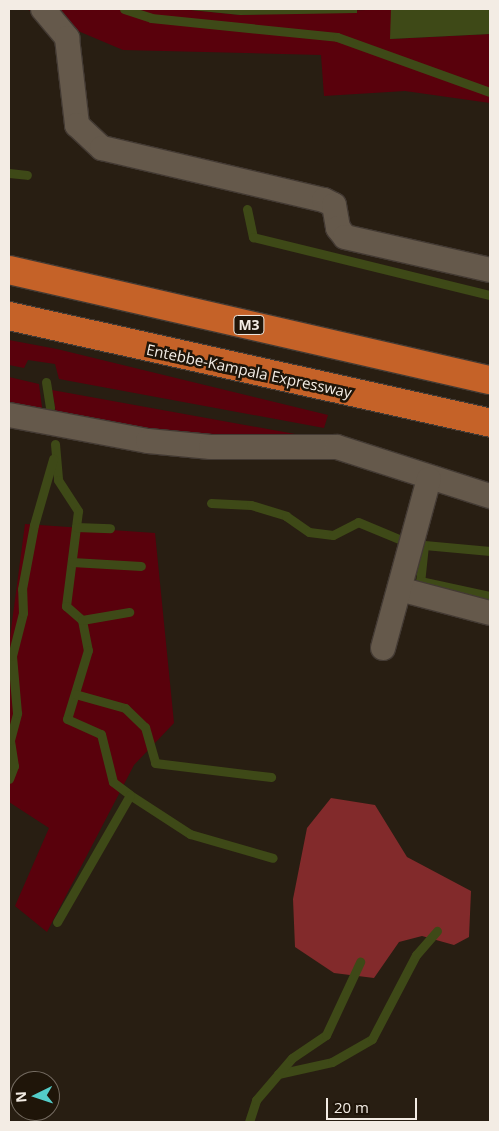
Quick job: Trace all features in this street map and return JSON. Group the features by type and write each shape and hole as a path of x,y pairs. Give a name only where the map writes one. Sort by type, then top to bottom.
{"highway":[{"name":"M3","path":"9,270 490,380"},
{"name":"Entebbe-Kampala Expressway","path":"9,316 490,423"}],"street":[{"path":"43,9 67,38 78,125 102,148 324,200 334,205 338,228 345,237 490,270"},
{"path":"9,415 148,441 210,447 337,446 429,479 490,496"},
{"path":"383,648 402,590 429,479"},
{"path":"402,590 490,613"}],"shaded area":[{"path":"26,9 181,9 240,15 391,9 391,39 490,34 490,103 405,91 324,96 321,55 123,50"},
{"path":"181,9 357,9 357,13 240,15"},
{"path":"391,9 490,9 490,34 390,39"},
{"path":"9,340 57,349 328,415 324,428 59,379 55,364 28,360 24,368 9,365"},
{"path":"9,377 39,384 43,415 9,407"},
{"path":"52,390 317,438 153,435 57,419"},
{"path":"25,524 155,533 174,723 134,765 47,932 15,906 49,828 9,802 9,645"},
{"path":"331,798 375,805 407,857 471,891 469,937 454,945 422,936 399,942 374,978 334,973 295,947 293,899 307,828"}],"waterway":[{"path":"124,9 151,18 337,37 490,92"},
{"path":"9,173 27,175"},
{"path":"247,209 253,237 490,295"},
{"path":"46,382 50,408"},
{"path":"55,444 58,480 78,511 66,606 82,620 88,650 67,719 101,734 113,782 130,795 190,834 273,858"},
{"path":"9,779 14,766 10,740 17,713 12,656 23,613 22,589 34,525 53,459"},
{"path":"211,503 251,505 286,516 309,532 333,535 358,522 399,539"},
{"path":"76,527 110,528"},
{"path":"490,551 424,545 420,581 490,596"},
{"path":"72,562 141,566"},
{"path":"82,620 129,612"},
{"path":"75,694 125,708 145,727 155,763 271,777"},
{"path":"57,922 130,795"},
{"path":"278,1074 332,1062 372,1039 416,955 437,931"},
{"path":"249,1122 256,1100 292,1058 326,1035 360,962"}]}
